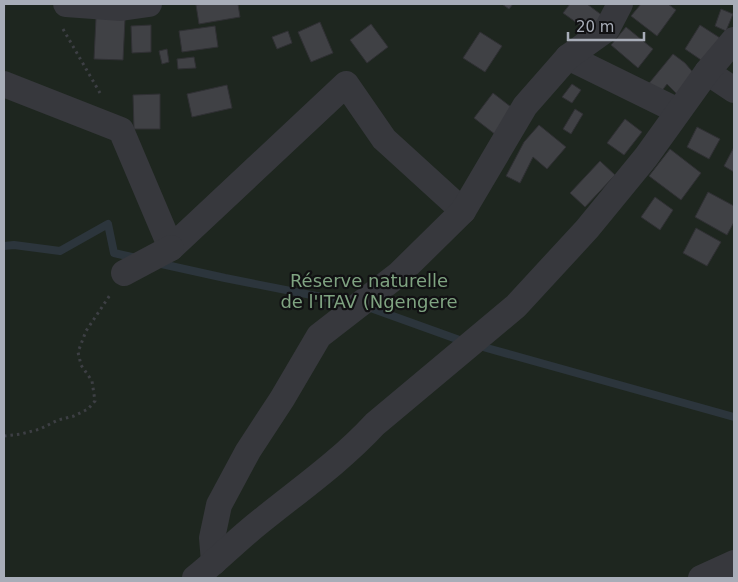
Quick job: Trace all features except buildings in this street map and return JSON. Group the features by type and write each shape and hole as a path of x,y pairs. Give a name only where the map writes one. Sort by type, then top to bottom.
{"street":[{"path":"66,4 121,8 149,4"},
{"path":"205,570 219,505 248,450 282,399 319,336 399,274 463,212 525,106 568,57 607,29 620,4"},
{"path":"205,570 250,530 312,482 360,440 375,424 516,306 588,229 646,157 707,72 734,40"},
{"path":"568,57 678,111"},
{"path":"707,72 734,90"},
{"path":"4,84 121,130 171,248"},
{"path":"124,273 171,248 346,84 384,139 463,212"},
{"path":"701,578 734,563"}],"path":[{"path":"4,436 40,429 58,420 74,416 88,409 95,401 92,381 81,365 78,352 86,331 124,273"}],"green space":[{"name":"Réserve naturelle de l'ITAV (Ngengere","path":"4,4 734,4 734,578 4,578"}],"waterway":[{"path":"4,246 14,245 60,251 108,224 114,253 136,258"},
{"path":"157,263 352,303"},
{"path":"365,306 465,342"},
{"path":"476,345 734,417"}]}
